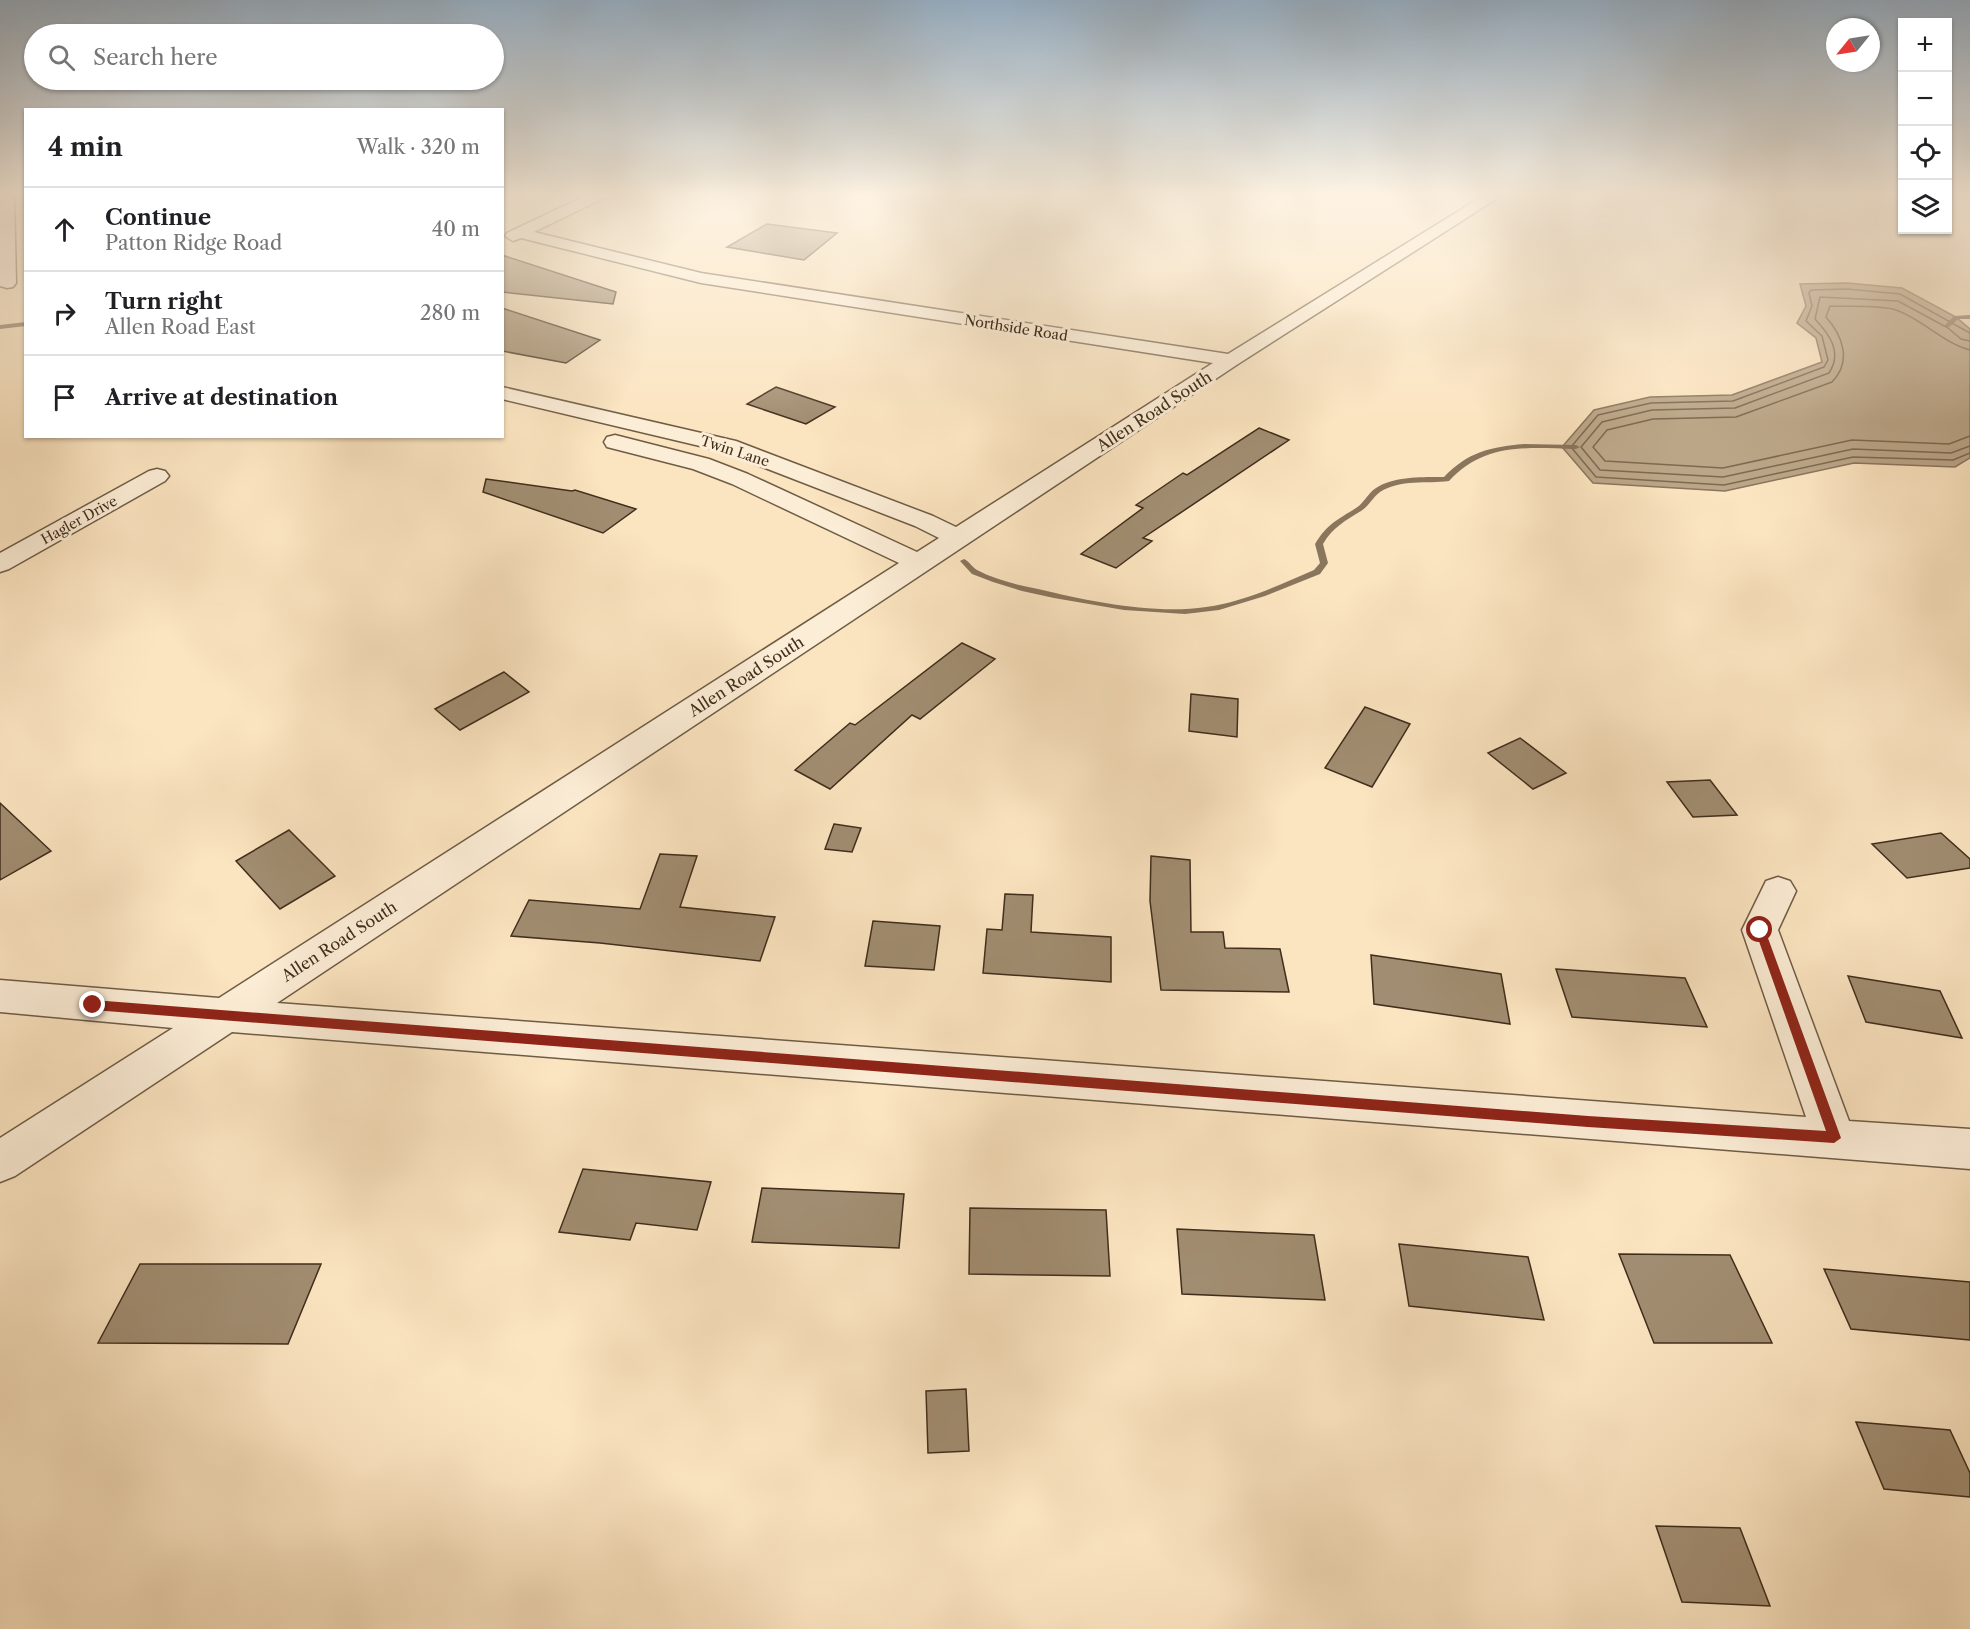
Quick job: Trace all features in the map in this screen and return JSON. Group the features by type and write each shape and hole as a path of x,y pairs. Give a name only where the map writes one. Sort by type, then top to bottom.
{"street":[{"path":"6,270 7,283"},
{"name":"Northside Road","path":"664,270 701,278 1231,360"},
{"name":"Allen Road South","path":"0,1162 1231,360 1375,270"},
{"name":"Twin Lane","path":"504,393 728,446 914,518 958,538"},
{"name":"Twin Lane","path":"504,415 700,464 740,479 921,564"},
{"name":"Hagler Drive","path":"0,564 158,476"},
{"path":"1778,891 1760,930 1834,1138"},
{"path":"0,996 1564,1120 1970,1149"}],"water":[{"path":"1847,283 1902,288 1956,317 1970,329 1970,458 1955,467 1854,463 1725,491 1593,483 1562,447 1594,410 1650,397 1732,395 1822,362 1816,338 1797,323 1806,306 1800,284"}],"building":[{"path":"504,270 548,270 616,292 613,304 504,292"},
{"path":"504,309 600,340 566,363 504,351"},
{"path":"776,387 835,407 806,424 747,404"},
{"path":"1259,428 1289,440 1143,538 1152,541 1116,568 1081,554 1143,508 1136,505 1183,473 1187,475"},
{"path":"486,479 575,490 636,509 603,533 483,492"},
{"path":"962,643 995,659 920,719 912,715 830,789 795,770 850,723 855,725"},
{"path":"504,672 529,692 460,730 435,709"},
{"path":"1191,694 1238,699 1237,737 1189,731"},
{"path":"1365,707 1410,724 1372,787 1325,768"},
{"path":"1520,738 1566,773 1533,789 1488,753"},
{"path":"1710,780 1737,815 1693,817 1667,782"},
{"path":"0,803 51,851 0,880"},
{"path":"834,824 861,828 852,852 825,849"},
{"path":"289,830 335,876 280,909 236,861"},
{"path":"1941,833 1970,859 1970,868 1907,878 1872,844"},
{"path":"660,854 697,856 680,907 775,917 760,961 600,943 511,936 529,900 640,909"},
{"path":"1151,856 1190,860 1191,932 1223,932 1225,948 1280,949 1289,992 1161,990 1150,901"},
{"path":"1005,894 1033,895 1031,932 1111,937 1111,982 983,973 987,929 1002,930"},
{"path":"873,921 940,926 934,970 865,966"},
{"path":"1371,955 1501,974 1510,1024 1374,1004"},
{"path":"1556,969 1685,978 1707,1027 1572,1017"},
{"path":"1848,976 1940,991 1962,1038 1866,1022"},
{"path":"583,1169 711,1182 697,1230 636,1223 630,1240 559,1232"},
{"path":"762,1188 904,1194 899,1248 752,1242"},
{"path":"970,1208 1106,1210 1110,1276 969,1274"},
{"path":"1177,1229 1314,1235 1325,1300 1182,1294"},
{"path":"1399,1244 1528,1257 1544,1320 1409,1306"},
{"path":"1619,1254 1730,1255 1772,1343 1654,1343"},
{"path":"140,1264 321,1264 288,1344 98,1343"},
{"path":"1824,1269 1970,1282 1970,1340 1851,1329"},
{"path":"966,1389 969,1451 928,1453 926,1391"},
{"path":"1856,1422 1950,1430 1970,1473 1970,1497 1884,1489"},
{"path":"1656,1526 1740,1528 1770,1606 1682,1602"}],"waterway":[{"path":"1947,326 1956,317 1970,317"},
{"path":"0,327 24,324"},
{"path":"964,561 973,571 996,581 1054,596 1124,607 1185,612 1205,610 1248,599 1317,572 1324,563 1319,544 1328,530 1361,508 1376,491 1383,487 1410,481 1446,479 1458,466 1472,457 1489,451 1524,447 1576,447"}],"route":[{"path":"93,1005 1834,1138 1760,930"}]}
